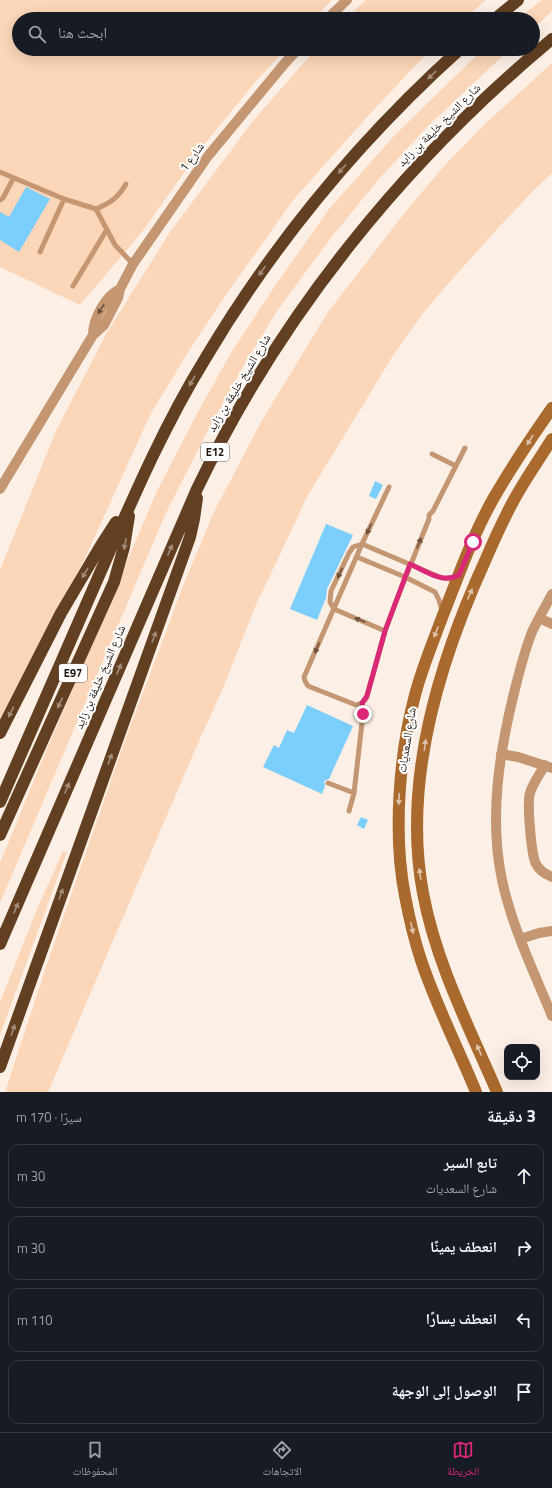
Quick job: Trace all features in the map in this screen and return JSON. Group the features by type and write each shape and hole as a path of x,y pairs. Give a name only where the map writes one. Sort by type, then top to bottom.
{"highway":[{"path":"503,12 518,0"},
{"name":"شارع الشيخ خليفة بن زايد","path":"540,49 552,39"},
{"path":"0,802 129,505 154,453 197,372 227,323 270,259 312,205 358,151 408,98 453,56"},
{"name":"شارع الشيخ خليفة بن زايد","path":"0,944 197,489 230,423 267,361 310,298 356,236 407,177 469,112 532,56"},
{"path":"0,1067 190,537 196,510 197,489"},
{"path":"0,733 61,613 109,532 129,505"},
{"name":"E97","path":"0,835 114,582 124,547 129,505"}],"street":[{"path":"334,12 346,0"},
{"name":"شارع 1","path":"0,487 93,335 104,325 133,264 208,156 292,56"},
{"name":"شارع السعديات","path":"476,1092 431,988 421,960 409,913 401,863 399,803 406,737 414,696 427,655 473,542 492,501 552,408"},
{"name":"شارع السعديات","path":"497,1092 458,1003 436,946 427,910 420,870 418,803 426,737 435,695 450,647 468,598 512,504 552,439"},
{"path":"552,594 539,618 528,644 522,664 508,718 501,754 496,804 497,850 505,895 520,939 552,1016"},
{"path":"539,618 552,624"},
{"path":"501,754 548,766 530,793 529,806 534,859 542,871 552,878"},
{"path":"520,939 552,931"}],"lane":[{"path":"0,172 13,179 64,199 96,209 115,200 121,194 126,184"},
{"path":"0,200 3,198 13,179"},
{"path":"40,252 64,199"},
{"path":"96,209 106,231 115,245 133,264"},
{"path":"73,286 106,231"},
{"path":"389,487 362,544 306,674 305,681 308,686 356,705 362,703 367,696 385,631 410,564 429,519 429,515 434,511 465,448"},
{"path":"432,454 456,466"},
{"path":"385,631 334,609 330,602 331,591 351,550 356,546 362,544 442,578 450,579 459,575"},
{"path":"357,557 405,577 435,592 439,600 443,616"},
{"path":"349,811 354,793 363,714 362,703"},
{"path":"328,783 354,793"}],"shaded area":[{"path":"0,0 332,0 320,12 12,12 12,56 279,56 256,81 203,146 142,232 80,305 0,267"},
{"path":"366,0 486,0 472,12 353,12"},
{"path":"542,0 552,0 552,11 540,22 540,12 527,12"},
{"path":"310,56 425,56 367,117 294,199 225,296 187,354 150,415 87,554 0,722 0,570 56,431 106,334 170,232 253,121"},
{"path":"476,56 503,56 427,127 378,180 330,239 277,311 242,368 206,434 165,515 0,903 0,863 157,491 199,410 231,353 275,286 329,209 395,135"},
{"path":"552,63 552,173 498,228 424,312 394,354 308,495 255,607 221,693 198,743 48,1092 5,1092 47,964 124,743 185,581 214,512 261,422 328,312 410,206 446,164 485,124"},
{"path":"63,851 67,852 0,1035 0,1002 37,909"}],"building":[{"path":"26,187 50,199 19,252 0,240 0,212 9,217"},
{"path":"375,481 383,485 376,499 369,496"},
{"path":"326,524 353,535 327,589 326,598 317,620 290,609"},
{"path":"307,705 353,726 329,779 324,781 325,786 322,794 263,767 274,745 279,748 287,730 294,733"},
{"path":"361,817 368,820 364,829 357,825"}],"route":[{"path":"363,714 364,711 362,703 366,699 385,631 410,564 442,578 450,579 459,575 473,542"}]}
